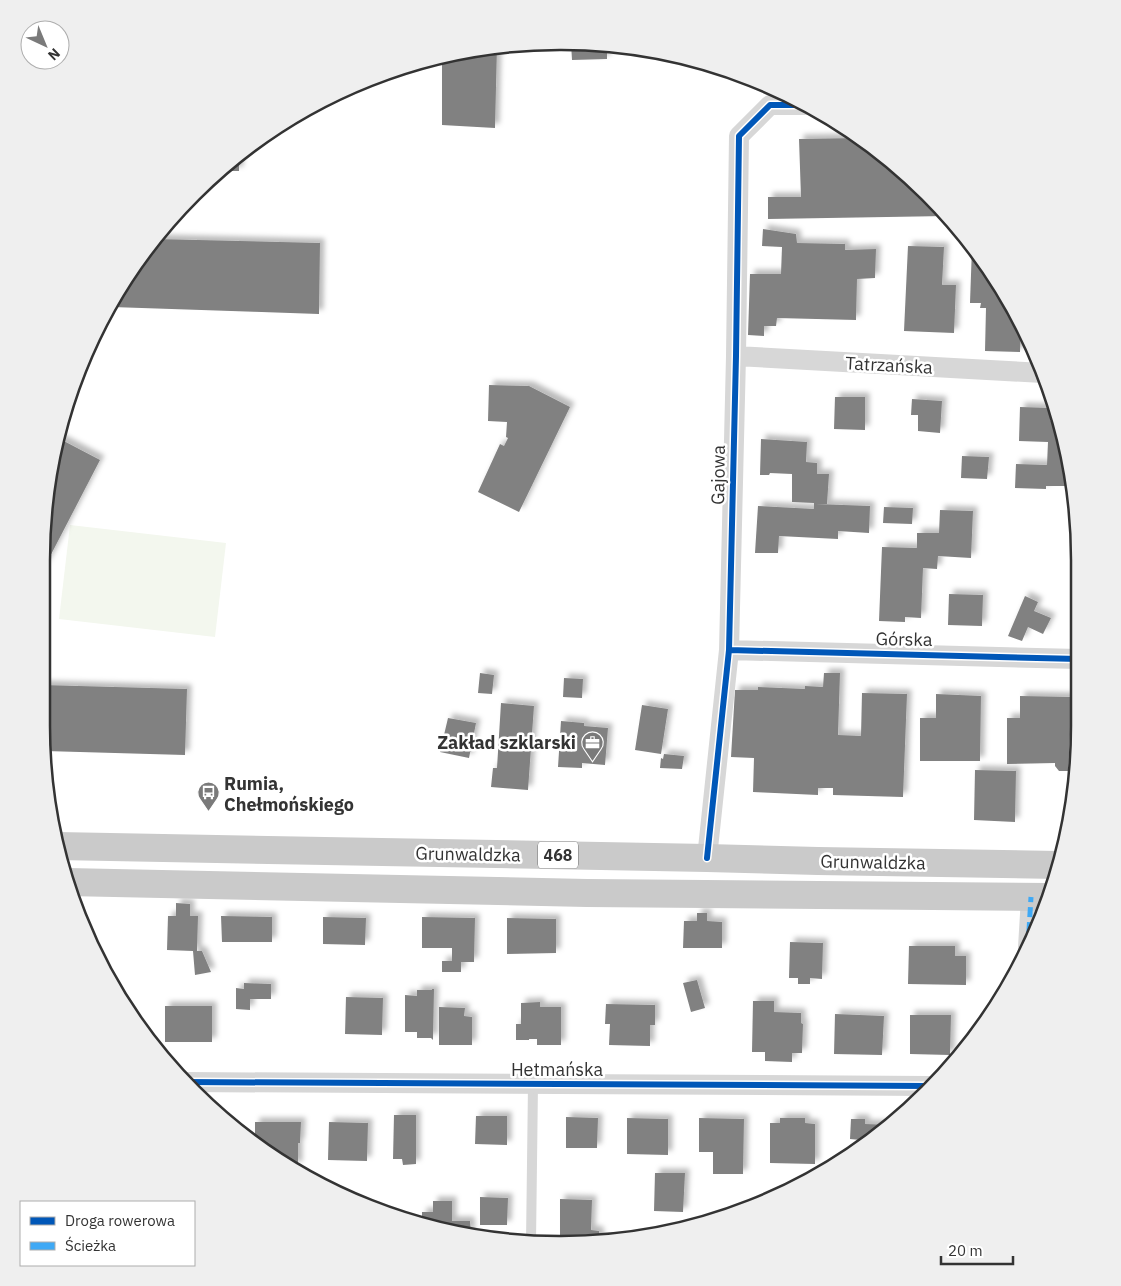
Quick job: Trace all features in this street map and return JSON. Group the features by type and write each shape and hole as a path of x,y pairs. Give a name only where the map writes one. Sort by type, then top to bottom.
{"main road":[{"name":"Grunwaldzka","path":"64,846 1052,865"},
{"name":"Grunwaldzka","path":"75,882 587,893 1040,897"}],"street":[{"name":"Gajowa","path":"707,858 729,650 739,136 770,105 790,105"},
{"name":"Tatrzańska","path":"736,356 1035,373"},
{"name":"Górska","path":"729,650 1071,658"},
{"name":"Hetmańska","path":"196,1082 921,1086"}],"lane":[{"path":"531,1235 533,1084"}],"shaded area":[{"path":"70,525 226,543 215,637 59,619"}],"building":[{"path":"571,50 607,52 607,59 572,60"},
{"path":"497,54 495,128 442,125 442,64"},
{"path":"847,138 897,177 936,216 768,219 768,197 801,197 799,139"},
{"path":"239,164 239,171 231,171"},
{"path":"763,229 796,234 797,243 845,244 845,250 876,249 875,278 857,279 856,320 777,318 776,326 764,326 764,336 748,335 750,274 781,274 782,247 762,246"},
{"path":"164,239 320,243 319,314 117,307 136,277"},
{"path":"908,246 944,247 942,285 956,285 954,333 904,331"},
{"path":"972,258 1003,305 1020,340 1020,352 985,351 986,308 980,308 981,303 970,303"},
{"path":"489,385 529,386 570,407 519,512 478,492 500,444 504,446 508,438 506,437 507,422 488,421"},
{"path":"835,397 865,397 865,430 834,429"},
{"path":"912,399 942,401 940,433 918,431 918,415 911,415"},
{"path":"1020,407 1048,408 1050,421 1052,421 1054,428 1066,486 1046,486 1046,489 1015,488 1016,464 1047,465 1048,442 1019,441"},
{"path":"761,439 807,442 806,462 817,463 817,474 829,474 827,504 816,504 870,506 869,533 838,531 838,539 779,536 778,553 755,553 758,506 814,509 814,503 792,502 792,474 770,473 769,475 760,475"},
{"path":"64,441 100,460 50,556 54,494"},
{"path":"962,456 989,457 987,479 961,478"},
{"path":"884,507 913,508 912,524 883,523"},
{"path":"940,510 973,511 971,558 938,556 937,569 923,568 921,618 905,617 905,622 879,621 882,547 917,548 917,533 939,533"},
{"path":"949,594 983,595 982,626 948,625"},
{"path":"1025,596 1038,602 1034,611 1051,618 1043,634 1028,627 1022,641 1008,636"},
{"path":"480,673 494,675 492,694 478,693"},
{"path":"824,673 840,673 838,735 861,736 862,693 907,694 903,797 833,795 833,788 818,788 818,795 753,792 754,758 731,757 735,690 758,690 758,687 805,689 805,686 823,687"},
{"path":"564,678 583,679 582,698 563,697"},
{"path":"50,685 187,689 185,755 51,751"},
{"path":"936,694 981,696 980,761 920,761 920,718 936,718"},
{"path":"1020,696 1071,697 1068,771 1059,771 1055,763 1007,764 1007,718 1020,718"},
{"path":"501,703 534,706 528,790 491,787 493,768 497,768"},
{"path":"642,705 668,709 661,754 635,750"},
{"path":"448,718 476,723 469,758 440,752"},
{"path":"561,721 584,723 584,726 608,728 605,765 582,763 582,768 558,767"},
{"path":"664,754 684,756 682,769 660,768 661,758 663,759"},
{"path":"975,770 1016,771 1015,822 974,820"},
{"path":"176,903 190,904 190,916 198,916 197,951 202,951 211,972 195,975 193,951 167,950 168,916 176,916"},
{"path":"697,913 707,913 707,921 722,922 722,948 683,948 684,921 697,921"},
{"path":"221,916 272,917 272,942 222,942"},
{"path":"323,917 366,918 365,945 323,944"},
{"path":"422,917 475,918 474,962 461,962 461,972 442,972 442,961 452,961 452,948 422,948"},
{"path":"507,918 556,919 556,953 507,954"},
{"path":"790,942 823,943 822,979 810,978 810,984 798,984 798,978 789,978"},
{"path":"909,946 955,946 955,956 966,956 966,985 908,984"},
{"path":"697,980 705,1008 691,1012 683,983"},
{"path":"244,983 271,984 271,999 250,999 250,1010 236,1009 236,988 244,989"},
{"path":"434,989 433,1040 431,1038 417,1038 417,1032 405,1032 405,995 417,996 417,990"},
{"path":"346,997 383,998 382,1035 345,1034"},
{"path":"753,1001 774,1001 774,1012 801,1013 801,1023 803,1024 802,1053 792,1053 792,1062 765,1061 765,1052 752,1052"},
{"path":"540,1002 540,1007 561,1007 561,1045 537,1045 537,1039 516,1040 516,1024 521,1024 521,1003"},
{"path":"606,1004 655,1005 655,1025 650,1025 650,1046 609,1045 610,1024 605,1024"},
{"path":"165,1006 212,1006 212,1042 165,1042"},
{"path":"439,1007 465,1008 464,1016 472,1017 472,1045 439,1045"},
{"path":"835,1014 884,1016 882,1055 834,1054"},
{"path":"910,1015 951,1015 950,1055 910,1054"},
{"path":"394,1115 416,1115 416,1164 403,1165 402,1159 393,1159"},
{"path":"476,1116 507,1116 507,1145 475,1144"},
{"path":"566,1117 598,1118 597,1148 566,1148"},
{"path":"627,1118 668,1119 668,1155 627,1154"},
{"path":"699,1118 744,1119 743,1174 713,1174 713,1152 699,1152"},
{"path":"780,1118 805,1118 805,1123 815,1124 815,1164 770,1163 770,1123 780,1123"},
{"path":"851,1119 865,1119 865,1124 879,1125 859,1140 850,1139"},
{"path":"255,1122 301,1122 298,1164 277,1150 255,1135"},
{"path":"329,1122 368,1123 367,1161 328,1160"},
{"path":"655,1173 685,1173 683,1212 654,1211"},
{"path":"480,1197 508,1198 507,1225 480,1225"},
{"path":"560,1199 592,1200 591,1230 599,1231 599,1235 560,1236"},
{"path":"433,1201 452,1201 452,1221 470,1221 471,1228 422,1217 422,1212 433,1212"}],"marked path":[{"path":"1029,927 1031,897"}],"cycle path":[{"path":"707,858 729,650 739,136 770,105 790,105"},
{"path":"729,650 1071,659"},
{"path":"196,1082 921,1086"}],"place":[{"name":"Zakład szklarski","path":"592,761"},
{"name":"Rumia, Chełmońskiego","path":"208,812"}]}
